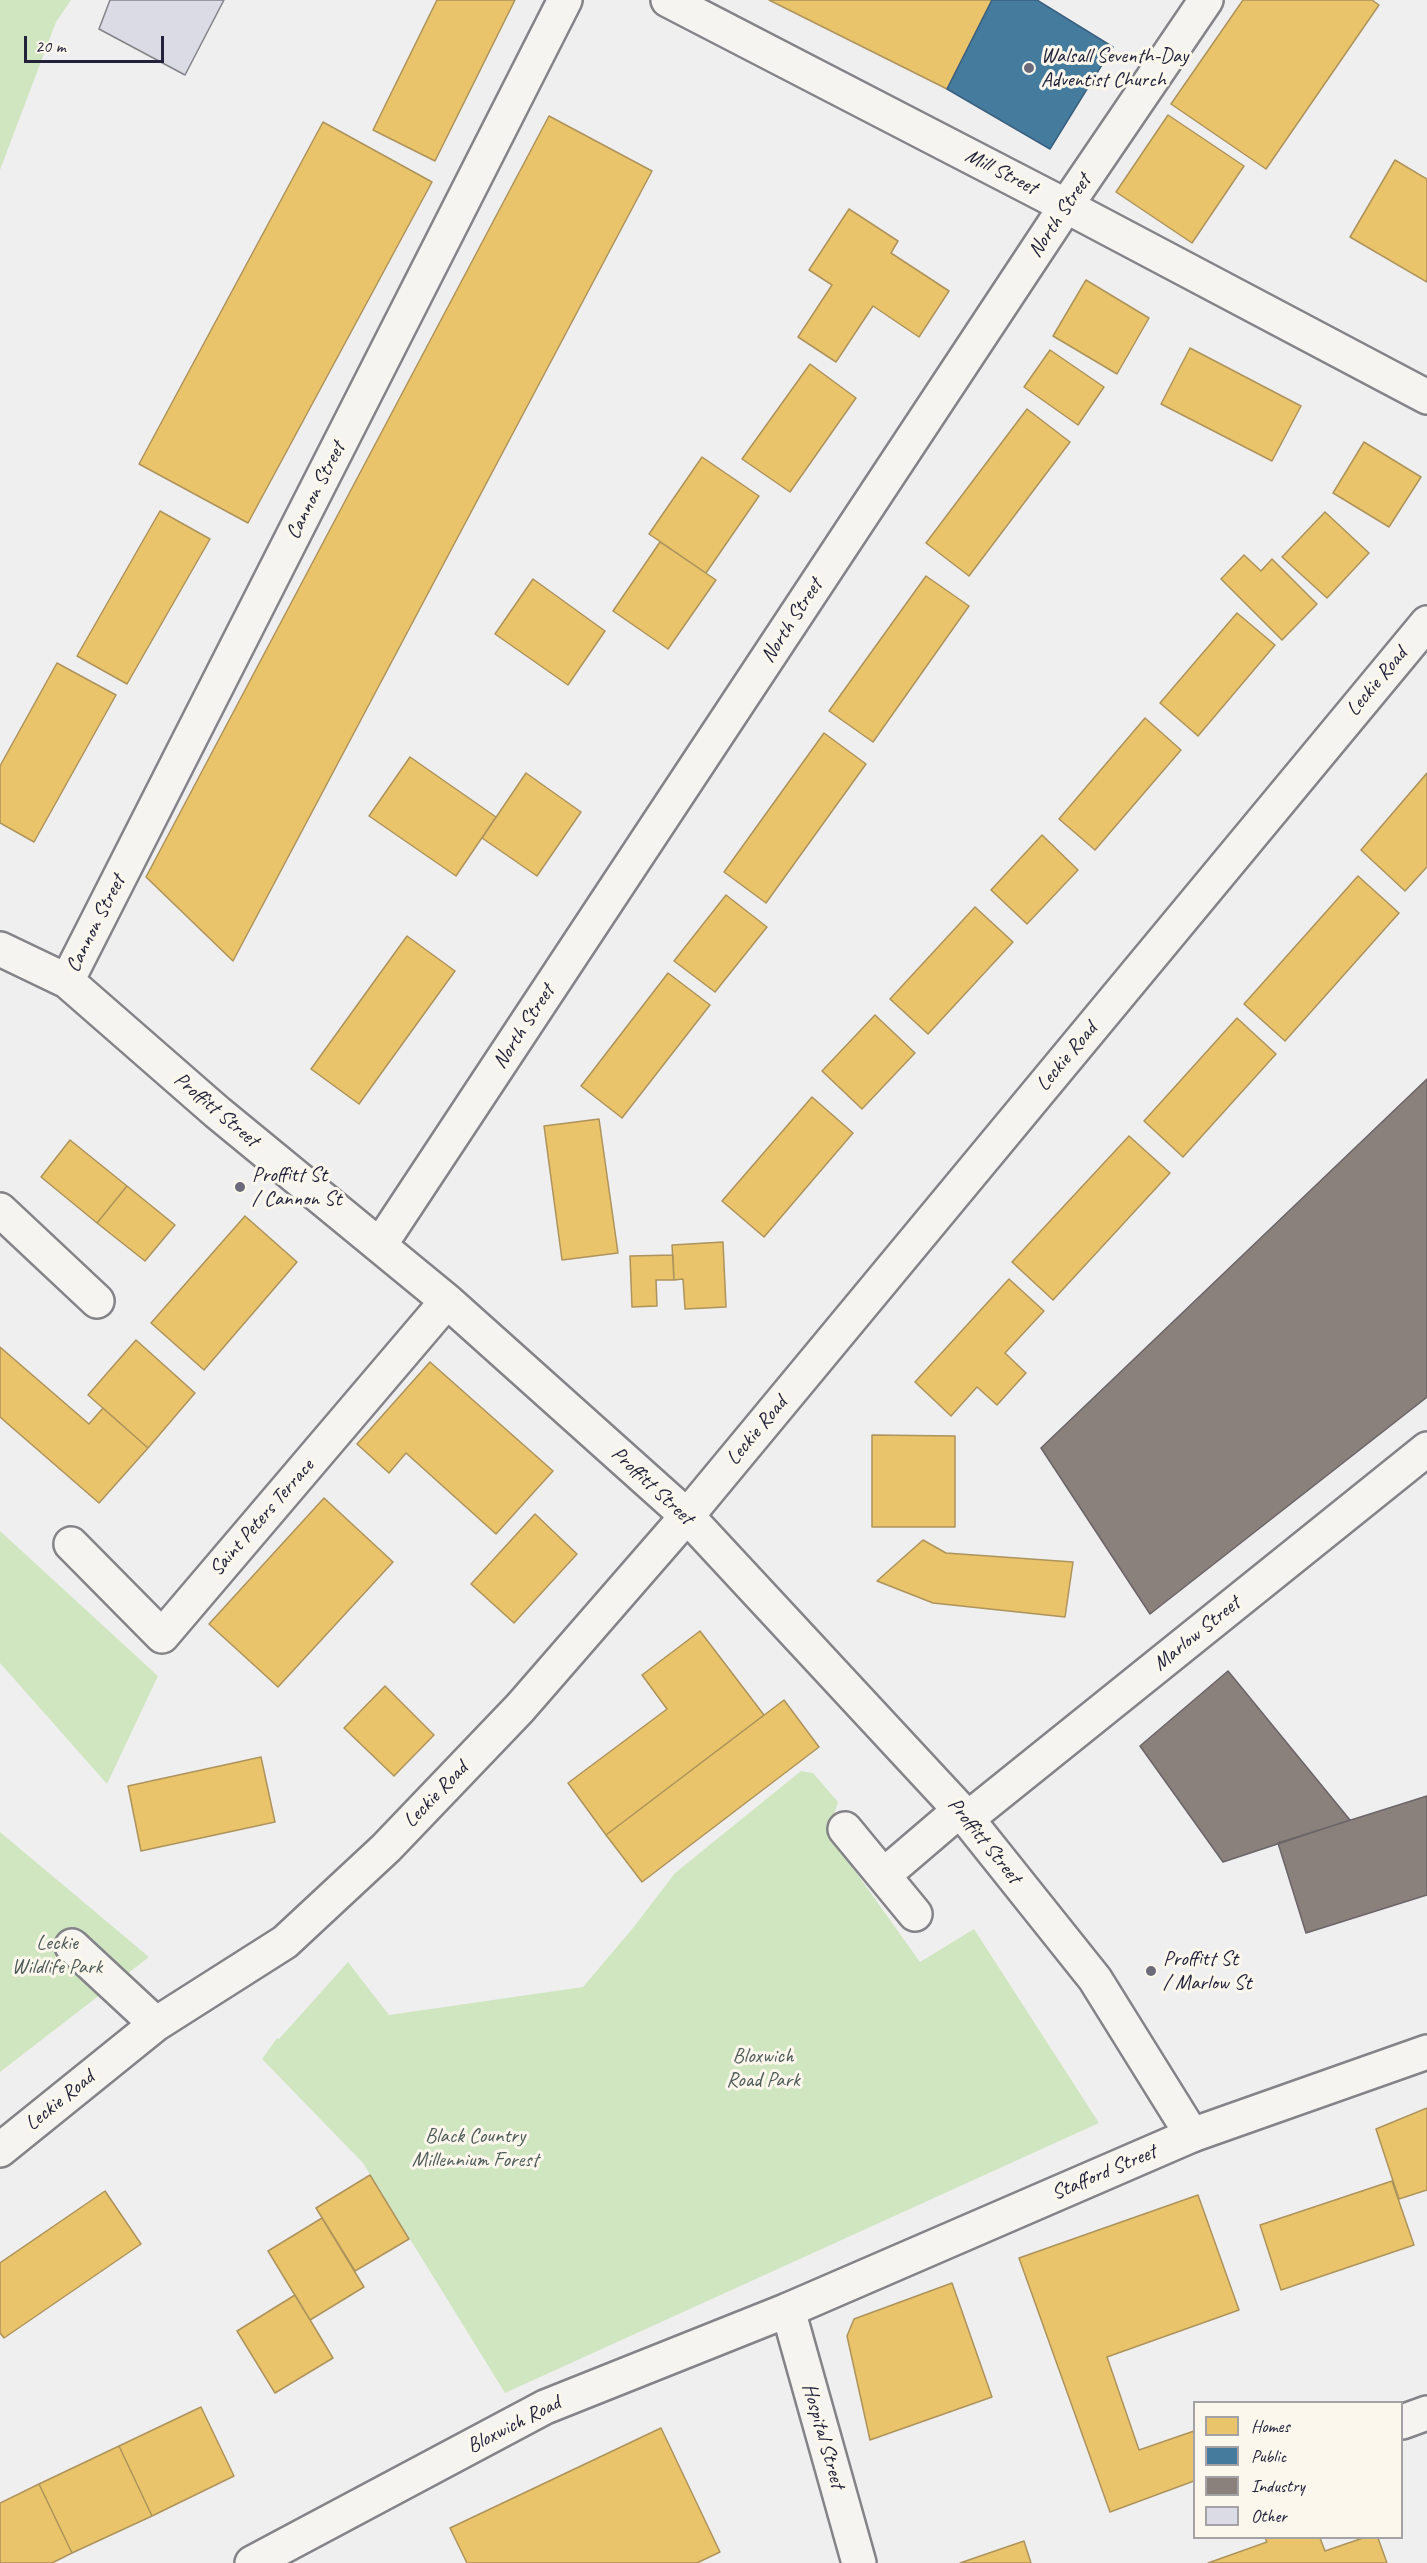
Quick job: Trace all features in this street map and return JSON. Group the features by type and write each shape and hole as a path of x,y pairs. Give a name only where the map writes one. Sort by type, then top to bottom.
{"street":[{"name":"Cannon Street","path":"67,981 566,0"},
{"name":"Mill Street","path":"668,0 1066,206 1427,397"},
{"name":"North Street","path":"380,1245 1066,206 1206,0"},
{"name":"Leckie Road","path":"0,2150 156,2024 285,1942 386,1848 520,1708 687,1516 1427,623"},
{"name":"Proffitt Street","path":"0,949 67,981 217,1112 447,1301 687,1516 964,1815 1095,1979 1192,2135"},
{"path":"0,1210 97,1301"},
{"name":"Saint Peters Terrace","path":"71,1544 162,1636 447,1301"},
{"name":"Marlow Street","path":"884,1875 964,1815 1427,1449"},
{"path":"844,1829 915,1914"},
{"path":"72,1946 156,2024"},
{"name":"Stafford Street","path":"788,2310 1192,2135 1427,2052"},
{"name":"Bloxwich Road","path":"252,2563 545,2407 788,2310"},
{"name":"Hospital Street","path":"788,2310 859,2563"},
{"path":"1403,2421 1427,2413"}],"green space":[{"path":"0,0 71,0 56,22 0,170"},
{"path":"0,1531 158,1676 107,1784 0,1663"},
{"name":"Bloxwich Road Park","path":"801,1771 813,1773 838,1802 828,1833 920,1962 974,1929 1099,2123 505,2393 363,2163 262,2059 277,2038 279,2039 348,1962 389,2015 583,1987 633,1928 675,1873"},
{"name":"Leckie Wildlife Park","path":"0,1832 149,1957 0,2072"}],"building: Homes":[{"path":"437,0 515,0 435,161 373,130"},
{"path":"769,0 992,0 947,89"},
{"path":"1243,0 1372,0 1379,5 1266,169 1171,104"},
{"path":"1168,115 1244,166 1192,243 1116,192"},
{"path":"549,116 652,171 233,961 146,877"},
{"path":"323,122 432,182 248,523 139,464"},
{"path":"1395,160 1427,179 1427,282 1350,237"},
{"path":"849,209 898,241 891,253 949,291 919,337 873,306 836,362 798,337 832,285 809,270"},
{"path":"1086,280 1149,318 1117,374 1053,336"},
{"path":"1190,348 1301,406 1272,461 1161,404"},
{"path":"1050,350 1104,387 1078,425 1024,387"},
{"path":"810,364 856,398 790,492 742,459"},
{"path":"1027,409 1070,442 969,576 926,543"},
{"path":"1364,442 1421,477 1389,527 1333,493"},
{"path":"702,457 759,496 706,573 649,534"},
{"path":"160,511 210,539 127,684 77,656"},
{"path":"1325,512 1369,553 1327,598 1282,557"},
{"path":"660,542 716,580 668,649 613,611"},
{"path":"1244,555 1261,571 1272,559 1317,604 1282,640 1221,579"},
{"path":"926,576 969,606 873,742 829,711"},
{"path":"533,579 605,631 568,685 495,634"},
{"path":"1237,613 1275,645 1198,736 1160,703"},
{"path":"57,663 116,695 34,842 0,823 0,766"},
{"path":"1145,718 1181,750 1095,850 1059,819"},
{"path":"824,733 866,764 766,903 724,872"},
{"path":"410,757 496,817 456,876 369,816"},
{"path":"526,773 581,812 537,876 482,838"},
{"path":"1427,773 1427,867 1405,891 1361,850"},
{"path":"1042,835 1078,870 1027,924 991,890"},
{"path":"1358,876 1399,913 1285,1041 1244,1004"},
{"path":"726,895 767,927 715,992 674,961"},
{"path":"975,907 1013,942 928,1034 890,999"},
{"path":"407,936 455,971 359,1104 311,1069"},
{"path":"668,973 710,1005 622,1118 581,1086"},
{"path":"875,1015 915,1053 862,1109 822,1071"},
{"path":"1237,1018 1276,1054 1183,1157 1144,1121"},
{"path":"812,1097 853,1133 764,1237 722,1201"},
{"path":"599,1119 618,1253 562,1260 544,1126"},
{"path":"1129,1136 1170,1173 1053,1300 1012,1262"},
{"path":"70,1140 127,1186 97,1223 41,1177"},
{"path":"127,1186 175,1225 145,1261 97,1223"},
{"path":"245,1216 297,1262 204,1370 151,1323"},
{"path":"723,1242 726,1307 685,1309 683,1279 674,1280 672,1245"},
{"path":"673,1255 674,1280 656,1280 657,1306 632,1307 630,1256"},
{"path":"1009,1279 1044,1311 1005,1353 1026,1373 997,1405 977,1387 951,1416 915,1382"},
{"path":"136,1340 195,1393 148,1448 88,1395"},
{"path":"0,1347 89,1424 103,1408 148,1448 99,1503 0,1417"},
{"path":"430,1362 553,1471 496,1534 406,1453 389,1473 357,1444"},
{"path":"872,1435 955,1436 955,1527 872,1527"},
{"path":"324,1498 393,1562 278,1687 209,1624"},
{"path":"535,1514 577,1554 514,1623 471,1584"},
{"path":"923,1540 946,1553 1073,1562 1065,1617 933,1603 877,1581"},
{"path":"700,1631 764,1715 606,1835 568,1783 667,1709 642,1675"},
{"path":"385,1686 434,1735 394,1776 344,1728"},
{"path":"784,1700 819,1747 642,1882 606,1835"},
{"path":"261,1757 275,1822 141,1851 128,1786"},
{"path":"1427,2108 1427,2190 1399,2199 1376,2129"},
{"path":"370,2175 409,2239 355,2271 316,2208"},
{"path":"1392,2181 1414,2245 1281,2290 1260,2225"},
{"path":"105,2191 141,2244 4,2338 0,2333 0,2263"},
{"path":"1198,2195 1239,2310 1107,2357 1139,2450 1193,2431 1193,2481 1110,2512 1019,2258"},
{"path":"322,2218 364,2287 310,2320 268,2251"},
{"path":"952,2283 992,2397 870,2440 847,2336 854,2319"},
{"path":"295,2295 333,2358 275,2393 237,2331"},
{"path":"201,2407 234,2476 152,2516 119,2446"},
{"path":"661,2428 720,2552 697,2563 467,2563 450,2528"},
{"path":"119,2446 152,2516 72,2553 39,2484"},
{"path":"39,2484 72,2553 52,2563 0,2563 0,2503"},
{"path":"1266,2539 1320,2539 1325,2551 1360,2539 1378,2539 1387,2563 1208,2563 1267,2542"},
{"path":"1024,2541 1031,2563 960,2563"}],"building: Public":[{"name":"Walsall Seventh-Day Adventist Church","path":"992,0 1037,0 1113,47 1050,149 947,89"}],"building: Industry":[{"path":"1427,1079 1427,1397 1150,1614 1041,1448"},
{"path":"1228,1671 1350,1820 1223,1862 1140,1746"},
{"path":"1427,1796 1427,1895 1306,1933 1278,1843"}],"building: Other":[{"path":"110,0 224,0 185,75 99,29"}],"place":[{"name":"Walsall Seventh-Day Adventist Church","path":"1029,68"},
{"name":"Proffitt St / Cannon St","path":"240,1187"},
{"name":"Proffitt St / Marlow St","path":"1151,1971"}],"park label":[{"name":"Black Country Millennium Forest","path":"475,2148"}]}
